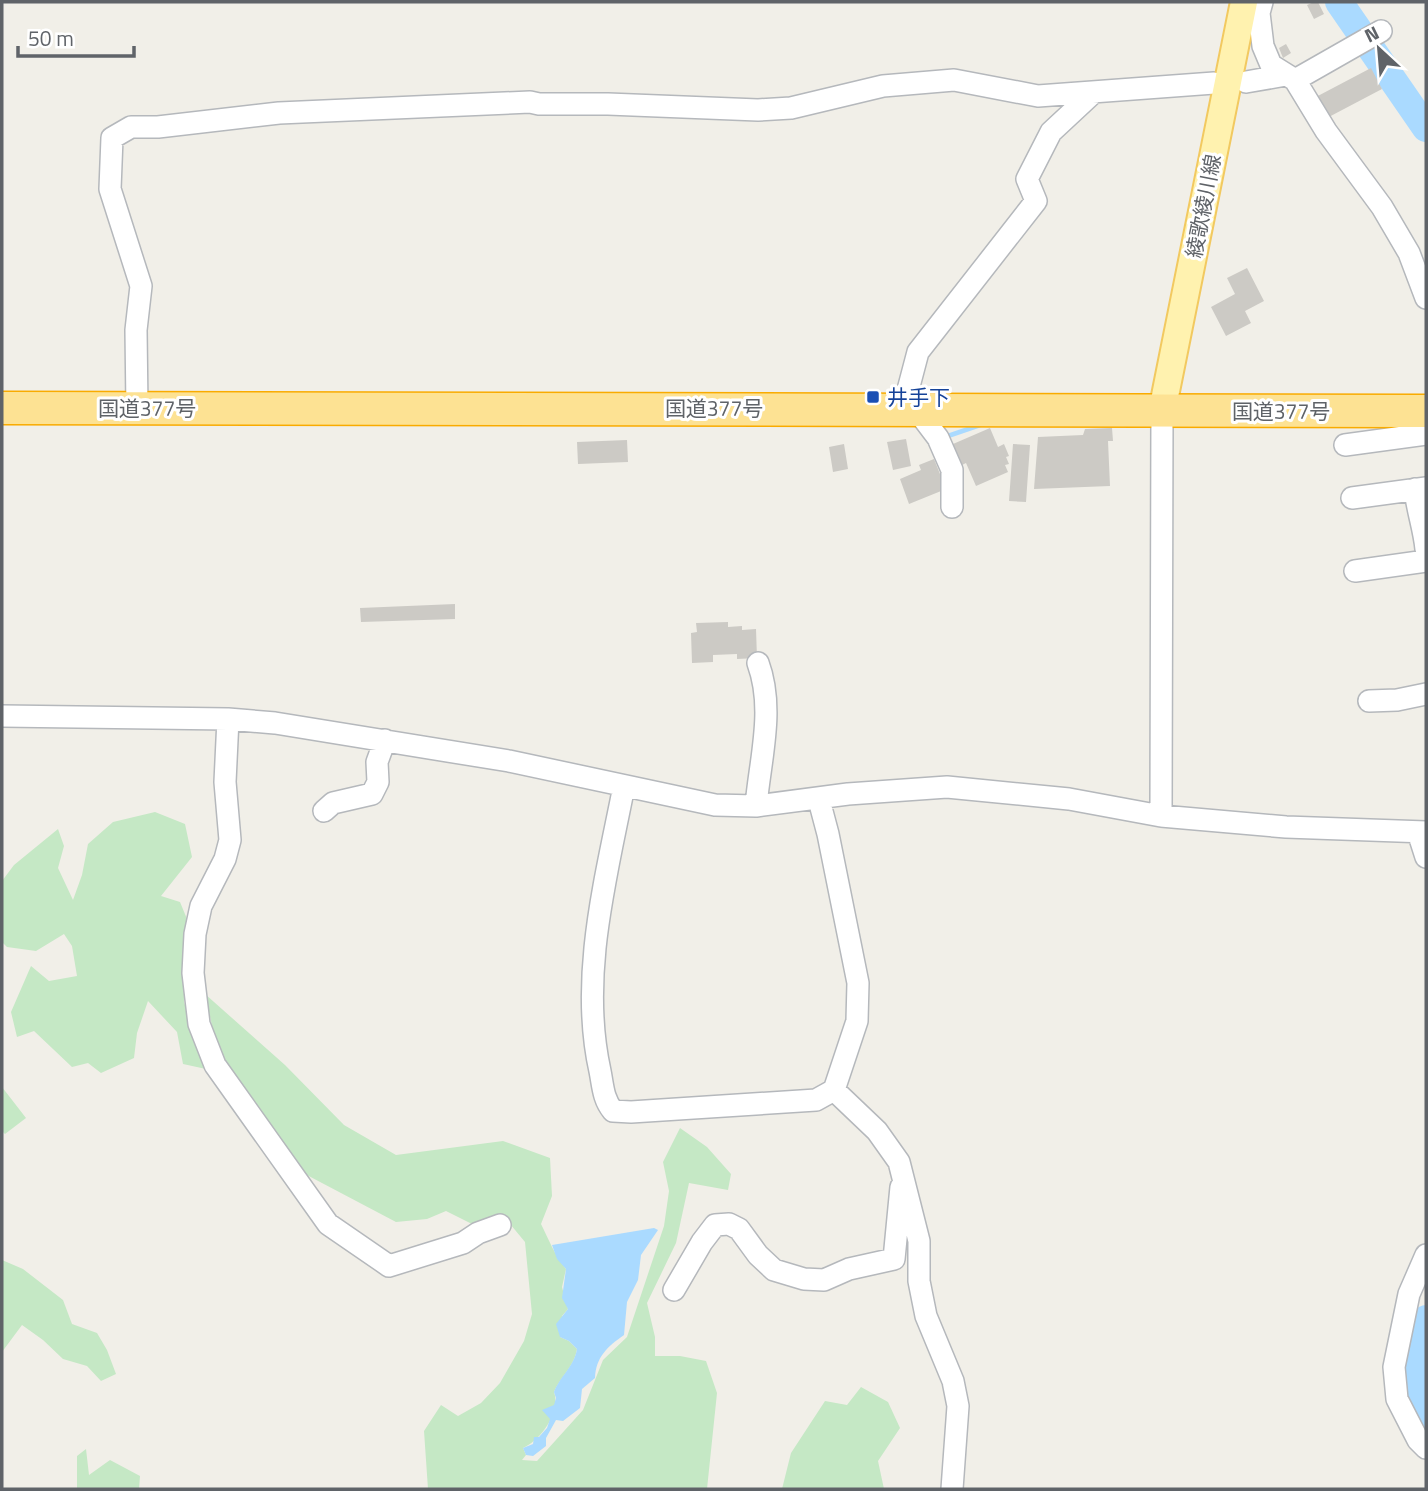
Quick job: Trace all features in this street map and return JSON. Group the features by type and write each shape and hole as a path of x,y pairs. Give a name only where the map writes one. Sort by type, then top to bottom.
{"highway":[{"name":"国道377号","path":"2,408 1426,411"}],"main road":[{"name":"綾歌綾川線","path":"1162,411 1244,2"}],"street":[{"path":"1262,2 1259,13 1262,46 1270,65 1291,78 1382,207 1409,253 1426,298"},
{"path":"1246,82 1291,78 1351,50 1381,31"},
{"path":"137,408 136,330 141,286 110,189 109,168 112,138 131,127 158,127 319,110 530,102 758,110 791,108 883,86 954,80 1038,96 1214,83"},
{"path":"951,507 952,470 938,438 910,409 918,352 1036,201 1027,179 1051,132 1094,92"},
{"path":"1161,816 1162,411"},
{"path":"1345,445 1426,434"},
{"path":"1352,498 1421,489 1417,510 1423,523 1426,549"},
{"path":"1355,571 1426,561"},
{"path":"756,806 766,726 762,673 758,663"},
{"path":"1369,701 1397,700 1426,694"},
{"path":"2,716 228,719 275,723 509,761 715,805 756,806 819,800 848,794 947,787 1069,799 1161,816 1286,827 1422,832 1426,857"},
{"path":"228,719 225,782 230,840 225,859 201,906 195,934 192,973 199,1024 215,1065 328,1224 389,1266 463,1243 478,1233 500,1225"},
{"path":"324,811 333,803 372,794 378,782 377,762 385,740"},
{"path":"624,786 595,951 591,1013 593,1043 606,1102 613,1111 816,1100 834,1090 858,1021 858,983 819,800"},
{"path":"834,1090 877,1131 899,1163 919,1241 919,1281 926,1316 953,1381 958,1406 952,1489"},
{"path":"674,1290 715,1225 729,1224 739,1229 758,1255 774,1270 804,1279 824,1280 849,1269 894,1259 897,1249 897,1210 903,1177"},
{"path":"1426,1255 1409,1294 1394,1367 1397,1399 1418,1440 1426,1447"}],"green space":[{"path":"155,812 185,824 192,857 161,896 180,902 187,919 184,1002 206,1069 183,1064 177,1032 148,1001 137,1033 134,1058 101,1073 88,1063 72,1067 34,1031 17,1037 11,1012 31,966 49,981 77,976 72,946 64,934 36,951 7,947 2,942 2,881 14,865 58,829 64,846 58,868 73,900 82,875 88,844 113,822"},
{"path":"205,994 285,1065 344,1125 396,1155 503,1141 550,1158 552,1196 541,1224 566,1269 562,1287 568,1309 562,1316 560,1337 577,1349 573,1361 554,1392 555,1408 552,1416 543,1432 523,1448 526,1455 522,1460 537,1461 583,1410 603,1360 627,1337 664,1226 669,1191 663,1162 680,1128 707,1147 731,1174 728,1190 689,1183 676,1243 647,1303 655,1337 655,1356 680,1356 706,1361 717,1393 707,1489 428,1489 424,1431 441,1405 458,1416 481,1403 500,1383 524,1341 532,1314 525,1242 506,1219 472,1224 446,1211 427,1219 396,1222 303,1173 218,1053"},
{"path":"2,1087 26,1118 5,1134 2,1131"},
{"path":"2,1260 23,1269 63,1300 72,1324 97,1333 116,1374 101,1381 87,1366 63,1359 22,1325 2,1352"},
{"path":"861,1387 888,1402 900,1428 878,1461 884,1489 782,1489 791,1453 825,1401 847,1405"},
{"path":"86,1449 89,1475 110,1460 140,1476 139,1489 77,1489 77,1456"}],"water":[{"path":"654,1228 658,1230 641,1255 638,1280 627,1302 624,1335 600,1358 595,1378 582,1389 580,1408 563,1421 556,1420 546,1438 546,1446 533,1456 526,1455 523,1448 533,1444 534,1437 539,1437 547,1428 550,1419 542,1410 554,1405 554,1392 573,1361 577,1349 560,1337 556,1324 568,1309 562,1298 566,1269 557,1259 552,1245"}],"building":[{"path":"1318,2 1324,14 1314,19 1307,5"},
{"path":"1286,44 1291,53 1283,58 1279,48"},
{"path":"1371,68 1382,89 1325,119 1314,98"},
{"path":"1247,268 1264,301 1245,311 1251,323 1226,336 1211,307 1235,294 1227,278"},
{"path":"990,428 998,447 1004,444 1009,456 1006,457 1009,464 1005,465 1008,472 976,486 966,463 962,465 953,444"},
{"path":"1112,428 1113,441 1108,441 1110,486 1034,489 1038,437 1083,435 1085,429"},
{"path":"906,439 911,466 893,470 887,442"},
{"path":"627,440 628,462 578,464 577,442"},
{"path":"844,444 848,469 833,472 829,447"},
{"path":"1013,444 1030,445 1026,502 1009,501"},
{"path":"934,459 946,489 909,504 900,479 921,470 919,465"},
{"path":"455,604 455,619 361,622 360,608"},
{"path":"728,622 728,627 756,629 757,658 737,659 737,654 713,655 713,662 692,663 691,633 697,632 696,623"}],"waterway":[{"path":"1339,2 1426,128"},
{"path":"945,437 983,424"},
{"path":"1426,1319 1413,1370 1414,1394 1426,1419"}],"place":[{"name":"井手下","path":"873,397"}]}
